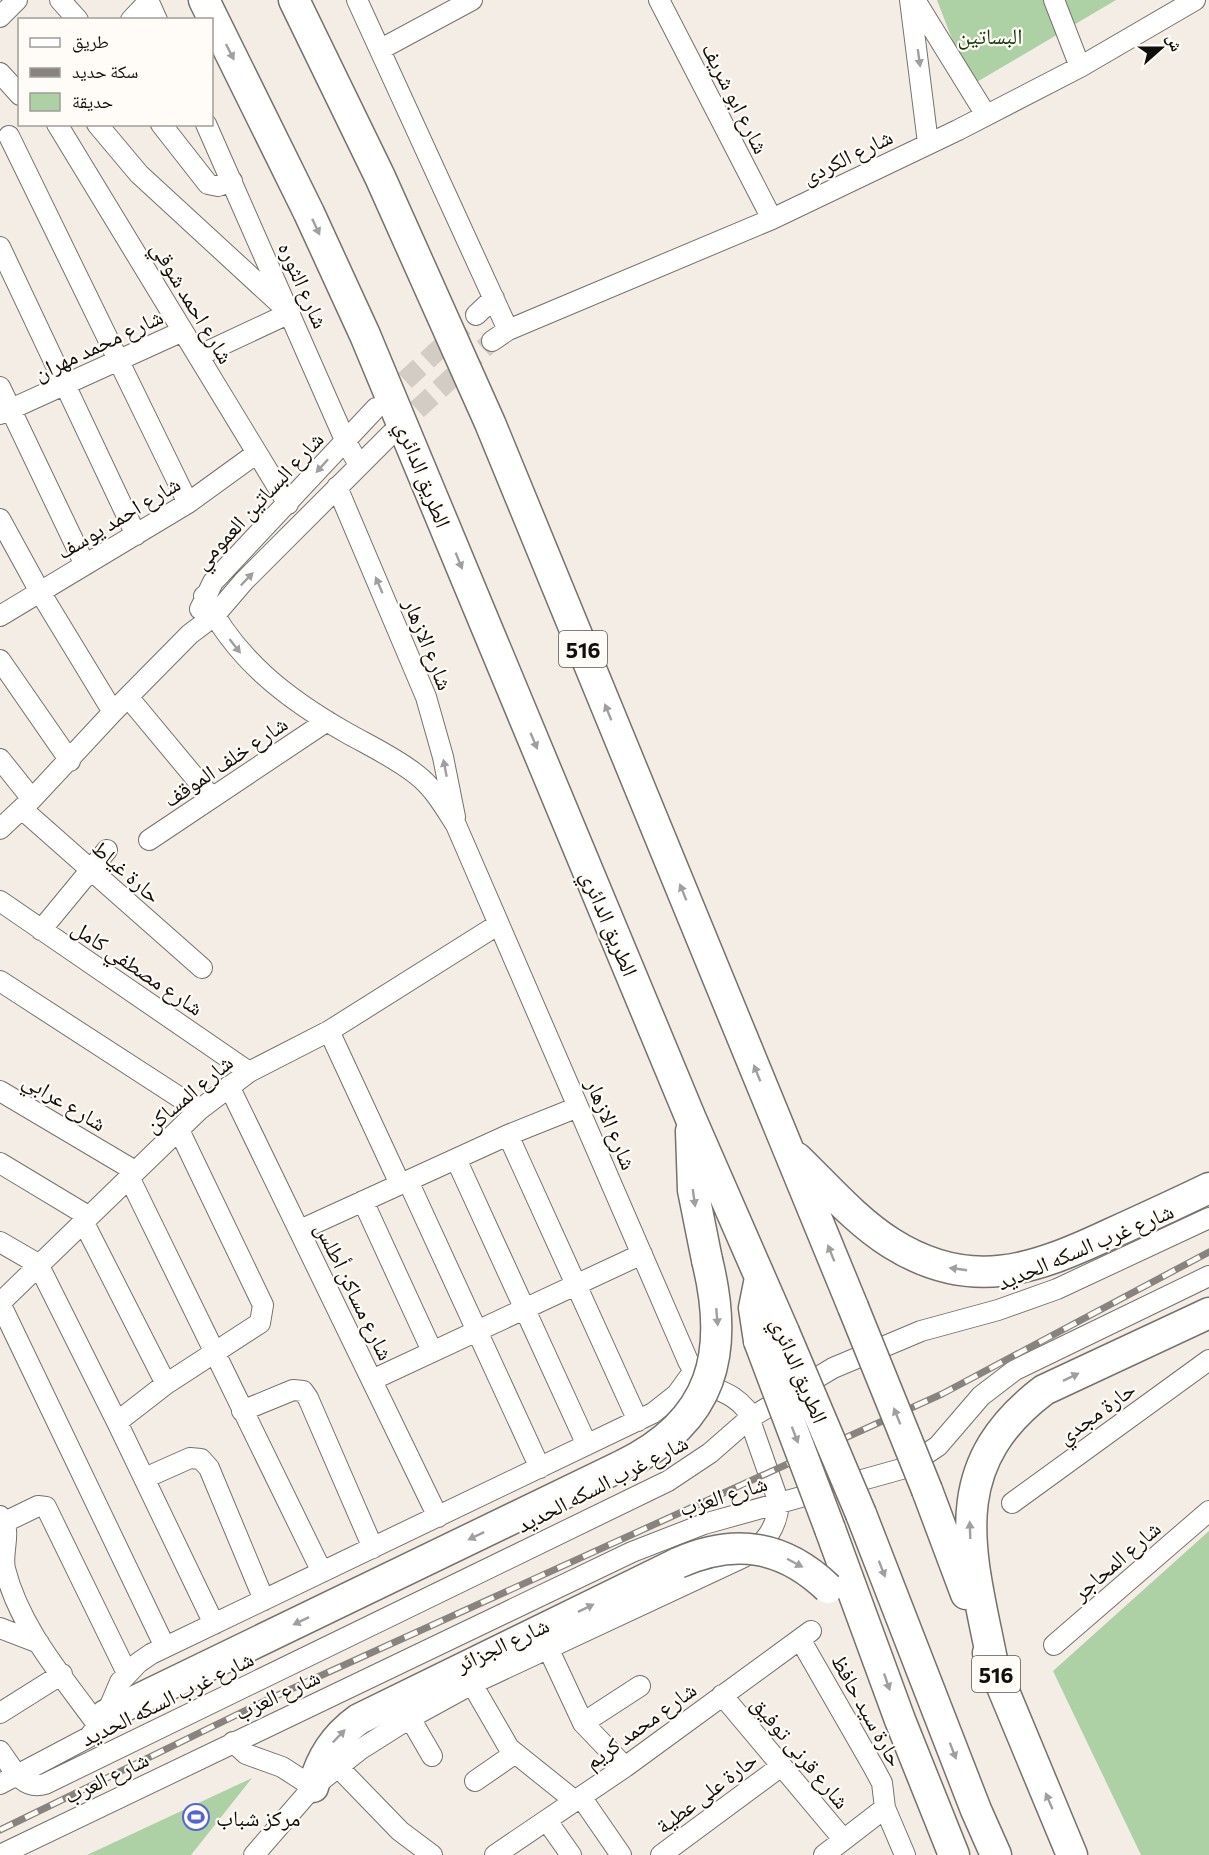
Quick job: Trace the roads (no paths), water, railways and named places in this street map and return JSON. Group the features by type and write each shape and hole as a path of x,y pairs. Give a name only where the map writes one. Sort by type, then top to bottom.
{"highway":[{"name":"الطريق الدائري","path":"204,0 213,18"},
{"name":"516","path":"294,0 380,177 490,423 853,1307 927,1490 994,1670 1072,1855"},
{"name":"الطريق الدائري","path":"213,18 309,213 365,335 691,1119 760,1275 771,1337 861,1514 976,1810 996,1855"},
{"path":"103,1721 643,1455 662,1443 692,1410 712,1370 718,1326 693,1190 691,1119"},
{"path":"789,1151 865,1224 890,1243 918,1258 978,1272 1010,1271 1040,1265 1209,1188"},
{"path":"994,1670 971,1545 970,1520 973,1494 991,1446 1023,1406 1044,1390 1209,1313"},
{"path":"771,1337 831,1529 900,1720 954,1855"},
{"path":"313,1787 326,1753 341,1734 359,1719 697,1555 717,1550 757,1549 796,1563 828,1588 871,1637"}],"street":[{"path":"0,17 17,0"},
{"path":"60,0 76,18"},
{"path":"357,0 494,298 476,315"},
{"path":"381,49 472,0"},
{"name":"شارع ابو شريف","path":"659,0 772,219"},
{"path":"910,0 928,143"},
{"path":"915,0 986,115"},
{"path":"1054,0 1080,67"},
{"name":"شارع الكردى","path":"494,298 500,336 772,219 1080,67 1195,0"},
{"path":"133,18 148,1 156,18"},
{"path":"0,73 18,93"},
{"name":"شارع احمد شوقي","path":"58,126 288,504"},
{"path":"99,126 139,174 290,313 198,356"},
{"path":"163,126 208,184 218,186 232,180"},
{"name":"شارع الثوره","path":"207,126 345,440 359,465"},
{"path":"10,135 188,503"},
{"path":"0,247 136,534"},
{"name":"شارع محمد مهران","path":"6,412 183,331"},
{"path":"0,387 6,412 85,565"},
{"name":"شارع البساتين العمومي","path":"190,634 204,596 213,582 375,408"},
{"name":"شارع البساتين العمومي","path":"0,829 70,761 113,712 190,634 214,616 391,434"},
{"name":"شارع احمد يوسف","path":"0,616 188,503 257,453"},
{"name":"شارع الازهار","path":"337,487 426,697 443,757 456,825"},
{"path":"0,519 40,592 113,712"},
{"name":"شارع الازهار","path":"204,596 233,644 256,670 327,722 418,776 433,791 456,825 693,1372 709,1387 735,1398 750,1418"},
{"path":"0,660 70,761"},
{"path":"128,697 212,798"},
{"name":"شارع خلف الموقف","path":"150,840 327,722"},
{"name":"حارة غياط","path":"0,759 27,804 91,871 202,968"},
{"path":"41,930 107,850"},
{"name":"شارع مصطفي كامل","path":"0,901 249,1072"},
{"name":"شارع المساكن","path":"0,1303 199,1110 229,1086 249,1072 329,1031 499,924"},
{"path":"0,981 199,1110"},
{"path":"329,1031 477,1330 540,1468"},
{"name":"شارع مساكن أطلس","path":"229,1086 438,1517"},
{"name":"شارع عرابي","path":"0,1090 132,1174"},
{"path":"300,1230 508,1135 578,1107"},
{"path":"117,1422 166,1384 260,1323 263,1305 179,1130"},
{"path":"508,1135 638,1421"},
{"path":"456,1159 588,1445"},
{"path":"0,1163 85,1219 166,1384"},
{"path":"132,1174 243,1411 322,1572"},
{"path":"363,1201 432,1351"},
{"name":"شارع غرب السكه الحديد","path":"9,1780 29,1785 45,1784 668,1481 710,1453 750,1418 832,1368 876,1348 1057,1289 1209,1218"},
{"path":"0,1242 38,1264 145,1478 214,1624"},
{"path":"372,1380 575,1283 642,1254"},
{"name":"شارع العزب","path":"233,1742 632,1552 704,1524 892,1472 917,1462 938,1446 981,1396 1015,1370 1209,1276"},
{"path":"0,1303 165,1647"},
{"name":"حارة مجدي","path":"1012,1503 1209,1360"},
{"name":"شارع غرب السكه الحديد","path":"9,1780 83,1741 103,1721 114,1693 127,1673 151,1654 638,1421 667,1403 693,1372"},
{"path":"243,1411 293,1390 303,1391 309,1398 373,1548"},
{"path":"750,1418 779,1503"},
{"path":"145,1478 190,1458 201,1459 209,1468 264,1600"},
{"name":"شارع الجزائر","path":"254,1855 313,1787 337,1767 410,1718 472,1684 754,1551 769,1535 778,1514 779,1503"},
{"path":"103,1721 62,1674 23,1616 5,1569 3,1519 38,1506 46,1507 127,1673"},
{"name":"شارع المحاجر","path":"1053,1645 1209,1511"},
{"path":"0,1628 39,1643"},
{"name":"شارع محمد كريم","path":"495,1855 625,1767 805,1635"},
{"name":"حارة سيد حافظ","path":"805,1635 882,1783 885,1808"},
{"path":"548,1648 583,1723 625,1767"},
{"path":"0,1713 62,1674"},
{"path":"472,1684 514,1754 578,1799 621,1855"},
{"path":"583,1723 640,1686"},
{"name":"شارع قرنى توفيق","path":"722,1695 780,1767 843,1839"},
{"path":"410,1718 432,1756"},
{"path":"233,1742 246,1754 282,1767 313,1787"},
{"name":"شارع العرب","path":"0,1855 233,1742"},
{"path":"0,1751 9,1780"},
{"path":"475,1781 514,1754"},
{"path":"337,1767 400,1831 432,1855"},
{"name":"حارة على عطية","path":"661,1855 780,1767"},
{"path":"824,1855 885,1808 905,1855"},
{"path":"547,1821 571,1855"}],"tunnel":[{"path":"383,401 476,315"},
{"path":"395,430 492,341"}],"railway":[{"path":"0,1830 267,1700 942,1394 1209,1252"}],"place":[{"name":"مركز شباب","path":"196,1817"}],"park label":[{"name":"البساتين","path":"990,35"}]}
